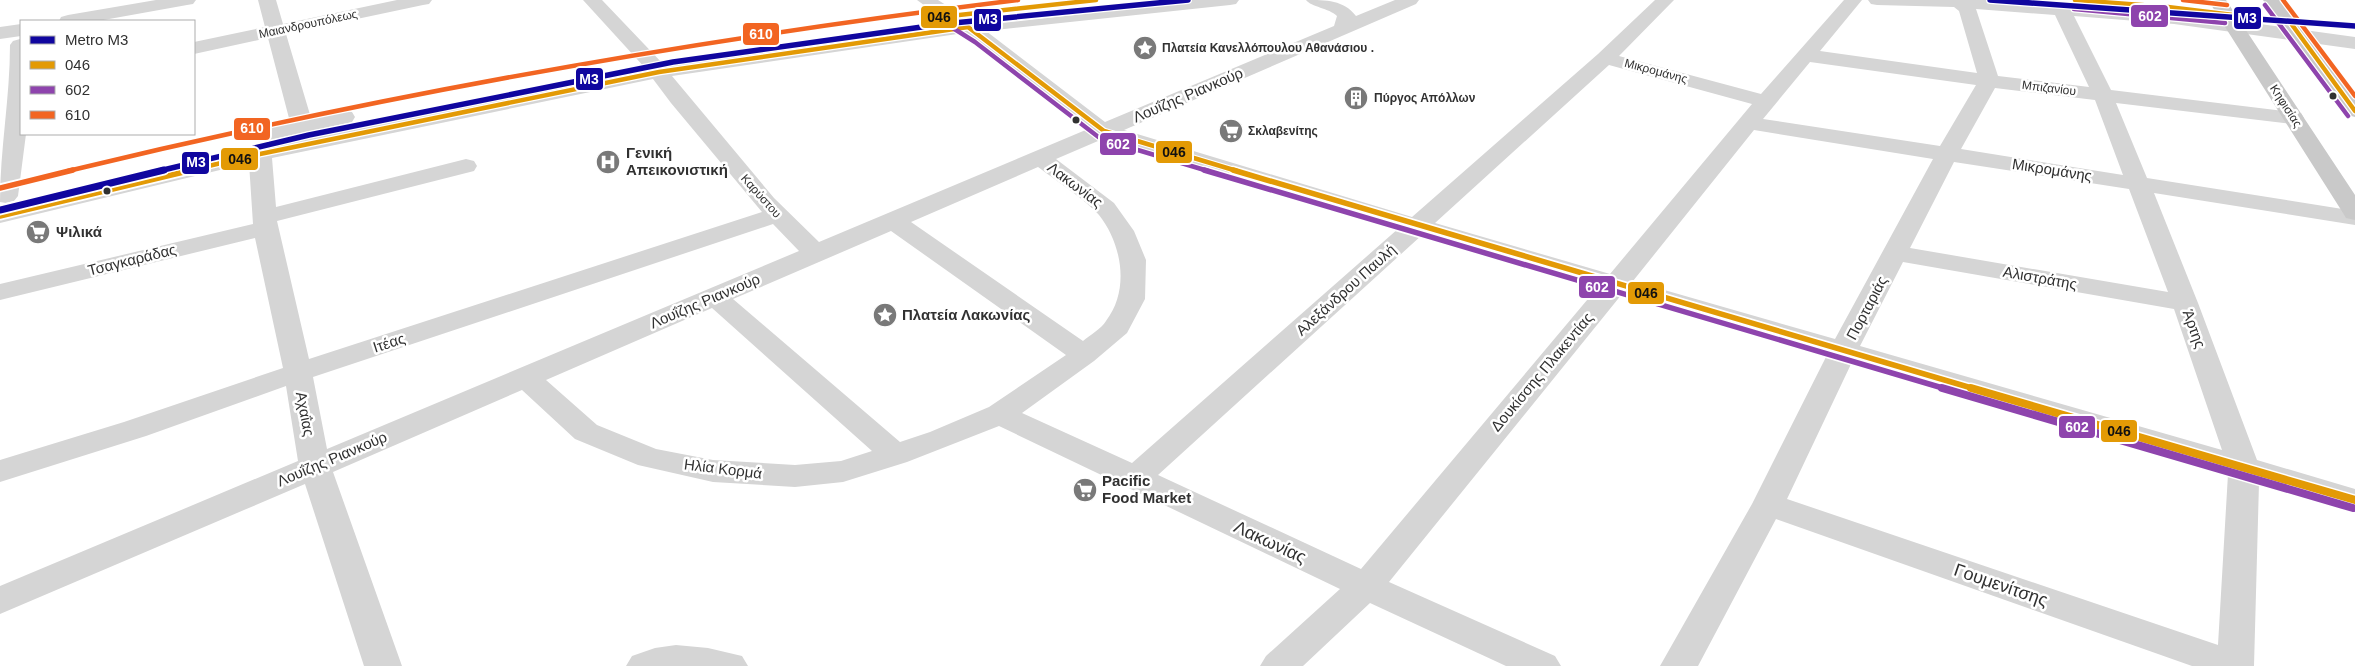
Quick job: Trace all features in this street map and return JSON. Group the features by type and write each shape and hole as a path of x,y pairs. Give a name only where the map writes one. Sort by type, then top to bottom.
{"main road":[{"path":"2272,0 2355,111"},
{"name":"Κηφισίας","path":"2226,13 2355,213"}],"street":[{"path":"74,20 187,0"},
{"path":"267,0 302,125"},
{"name":"Μαιανδρουπόλεως","path":"195,48 423,0"},
{"name":"Καρύστου","path":"592,0 654,66 678,99 778,215 816,254"},
{"path":"926,0 959,21 1104,131 1417,226 2355,500"},
{"path":"2,203 302,125 654,66 1096,0"},
{"path":"959,21 1230,0"},
{"path":"1315,0 1342,9 1347,16 1341,30"},
{"name":"Λουΐζης Ριανκούρ","path":"0,601 1410,0"},
{"name":"Αλεξάνδρου Παυλή","path":"1135,478 1605,58 1666,2 1665,0"},
{"name":"Δουκίσσης Πλακεντίας","path":"1278,666 1366,586 1749,123 1764,101 1822,39 1853,0"},
{"path":"1877,0 2068,4 2174,18 2226,13 2355,43"},
{"path":"1958,2 1967,9 1989,81"},
{"name":"Άρτης","path":"2068,4 2185,303 2244,469 2235,666"},
{"path":"2294,28 2355,33"},
{"path":"0,33 20,37"},
{"name":"Μπιζανίου","path":"1805,55 1989,81 2294,118"},
{"name":"Μικρομάνης","path":"1605,58 1764,101"},
{"path":"2,203 260,154 654,66"},
{"name":"Πορταριάς","path":"1679,666 1768,504 1843,351 1947,154 1989,81"},
{"path":"0,88 20,85"},
{"path":"2,203 8,137 20,89"},
{"name":"Μικρομάνης","path":"1749,123 2355,218"},
{"name":"Αχαΐας","path":"260,154 265,223 298,372 315,466 383,666"},
{"name":"Λακωνίας","path":"942,440 1000,414 1084,355 1117,327 1132,299 1134,260 1122,231 1106,208 1040,158"},
{"name":"Τσαγκαράδας","path":"0,292 265,223 466,166"},
{"name":"Ιτέας","path":"0,471 135,429 298,372 778,215"},
{"path":"893,221 1084,355"},
{"name":"Αλιστράτης","path":"1896,253 2185,303"},
{"path":"715,296 896,455"},
{"name":"Ηλία Κορμά","path":"525,377 586,432 649,458 713,471 795,476 843,471 942,440"},
{"name":"Λακωνίας","path":"1000,414 1366,586 1542,666"},
{"name":"Γουμενίτσης","path":"1768,504 2235,666"},
{"path":"645,666 655,662 681,658 729,666"}],"metro line":[{"name":"Μ3","path":"0,210 309,135 673,62 943,24 1188,0"},
{"name":"Μ3","path":"1990,0 2355,26"}],"transit line":[{"name":"610","path":"0,188 252,129 506,77 633,54 761,34 1018,0"},
{"name":"046","path":"932,18 1096,0"},
{"name":"046","path":"2075,0 2168,7 2290,22"},
{"name":"610","path":"2183,0 2227,5"},
{"name":"610","path":"2283,0 2355,96"},
{"name":"602","path":"2265,5 2348,116"},
{"name":"602","path":"951,25 1097,9"},
{"name":"602","path":"2074,9 2225,23"},
{"name":"046","path":"2290,22 2355,111"},
{"name":"602","path":"945,23 975,42 1101,139 1415,234 2353,508"},
{"name":"046","path":"0,216 260,154 659,72 968,27 1104,131 1417,226 2355,500"}],"place":[{"name":"Πλατεία Κανελλόπουλου Αθανάσιου .","path":"1145,48"},
{"name":"Πύργος Απόλλων","path":"1356,98"},
{"name":"Σκλαβενίτης","path":"1231,131"},
{"name":"Γενική Απεικονιστική","path":"608,162"},
{"name":"Ψιλικά","path":"38,232"},
{"name":"Πλατεία Λακωνίας","path":"885,315"},
{"name":"Pacific Food Market","path":"1085,490"}]}
